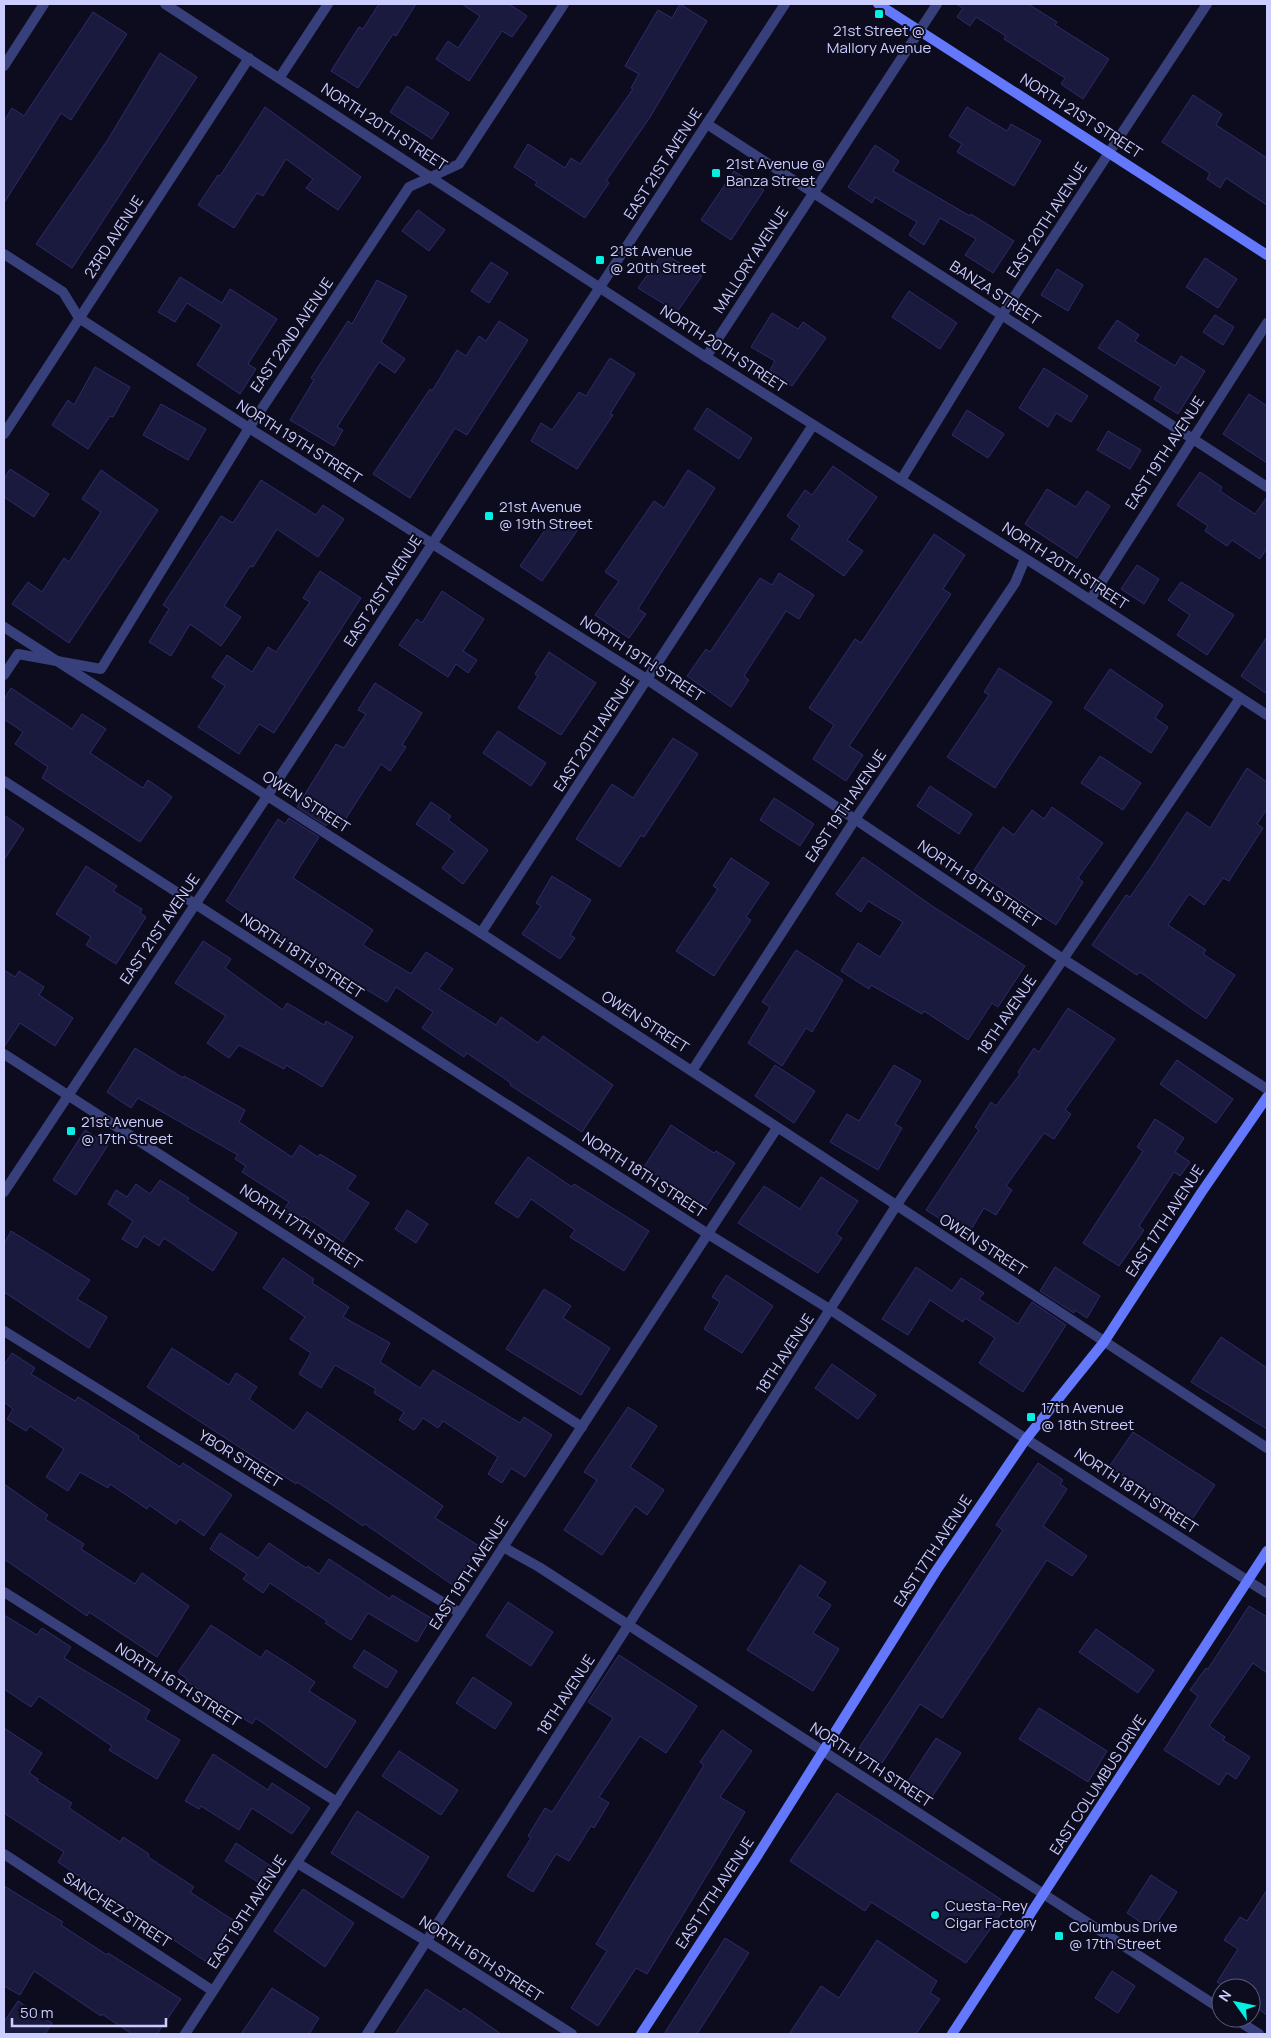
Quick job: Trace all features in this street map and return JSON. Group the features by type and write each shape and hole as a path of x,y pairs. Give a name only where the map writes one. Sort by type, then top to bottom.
{"main road":[{"name":"NORTH 21ST STREET","path":"878,4 1267,255"},
{"name":"EAST 17TH AVENUE","path":"640,2034 936,1571 1026,1439 1104,1342 1201,1193 1267,1097"},
{"name":"EAST COLUMBUS DRIVE","path":"952,2034 1045,1895 1267,1551"}],"street":[{"path":"4,66 44,4"},
{"name":"NORTH 20TH STREET","path":"165,4 280,77 706,357 1090,600 1267,715"},
{"path":"280,77 328,4"},
{"name":"EAST 22ND AVENUE","path":"4,675 18,654 102,669 249,428 409,187 460,164 564,4"},
{"name":"EAST 21ST AVENUE","path":"4,1192 268,795 785,4"},
{"name":"MALLORY AVENUE","path":"706,357 937,4"},
{"name":"EAST 20TH AVENUE","path":"901,480 1002,316 1207,4"},
{"name":"23RD AVENUE","path":"4,434 249,58"},
{"name":"BANZA STREET","path":"707,124 1267,487"},
{"name":"NORTH 19TH STREET","path":"4,254 63,292 79,318 249,428 648,680 856,818 1063,959 1267,1089"},
{"name":"EAST 19TH AVENUE","path":"1090,600 1267,323"},
{"name":"EAST 20TH AVENUE","path":"481,933 813,425"},
{"name":"EAST 19TH AVENUE","path":"692,1071 856,818 1015,583 1025,559"},
{"name":"OWEN STREET","path":"4,626 52,659 268,795 481,933 1267,1448"},
{"name":"18TH AVENUE","path":"367,2034 896,1206 1240,698"},
{"name":"NORTH 18TH STREET","path":"4,781 708,1234 831,1310 1026,1439 1267,1593"},
{"name":"NORTH 17TH STREET","path":"4,1054 582,1427"},
{"name":"EAST 19TH AVENUE","path":"185,2034 777,1128"},
{"name":"YBOR STREET","path":"4,1331 460,1613"},
{"name":"NORTH 17TH STREET","path":"504,1547 539,1567 1211,2003"},
{"name":"NORTH 16TH STREET","path":"4,1592 337,1802"},
{"name":"SANCHEZ STREET","path":"4,1854 213,1991"},
{"name":"NORTH 16TH STREET","path":"297,1863 426,1941 572,2034"}],"building":[{"path":"379,4 416,4 396,36 393,34 358,88 331,71 359,27 363,29"},
{"path":"462,4 509,4 527,16 512,37 502,31 469,81 436,59 448,41 458,48 480,16"},
{"path":"680,4 707,21 650,117 606,181 609,183 585,218 535,185 537,182 514,167 528,144 565,168 571,158 580,164 633,89 631,88 639,74 625,66 658,10 672,18"},
{"path":"956,4 1028,4 1057,22 1055,25 1109,59 1083,99 1061,84 1065,78 1004,39 1006,36 976,17 970,26 957,17 963,8"},
{"path":"93,12 127,34 71,120 61,113 4,203 4,121 12,108 24,116"},
{"path":"160,53 197,77 72,268 36,244 107,141"},
{"path":"407,86 449,113 432,139 390,112"},
{"path":"1193,95 1222,114 1216,125 1267,158 1267,205 1226,178 1220,188 1207,179 1210,173 1162,142"},
{"path":"265,107 361,177 338,210 306,188 313,179 286,159 263,196 257,193 234,228 198,205 218,175 220,176"},
{"path":"967,107 1007,131 1011,124 1041,141 1014,186 957,152 962,144 949,136"},
{"path":"875,145 899,161 893,171 970,216 971,214 1014,241 993,273 965,255 976,239 940,218 924,245 909,235 917,222 875,197 872,203 848,187"},
{"path":"734,171 764,190 731,240 701,220"},
{"path":"418,210 445,230 429,251 402,231"},
{"path":"663,253 702,276 677,312 638,288"},
{"path":"1205,258 1237,279 1218,308 1186,287"},
{"path":"491,262 508,273 489,303 471,291"},
{"path":"1057,269 1083,285 1068,311 1041,295"},
{"path":"180,277 222,303 230,289 277,319 248,364 256,369 240,394 197,365 222,325 187,303 175,322 158,312"},
{"path":"377,280 407,296 381,342 405,359 395,373 379,362 337,427 343,430 334,446 290,420 314,380 311,378 348,321 352,324"},
{"path":"909,291 957,323 940,349 892,317"},
{"path":"772,313 798,329 803,322 826,338 792,386 770,370 775,361 751,347"},
{"path":"1215,315 1234,327 1223,345 1203,332"},
{"path":"1117,320 1139,335 1135,341 1175,366 1181,356 1205,371 1178,414 1154,399 1161,387 1098,348"},
{"path":"499,321 528,340 467,435 455,428 410,498 373,474 430,389 432,391 457,350 466,356 479,336 486,341"},
{"path":"610,358 635,374 610,414 613,415 577,469 531,441 541,423 552,430 579,392 586,396"},
{"path":"95,367 130,387 113,417 110,416 88,449 52,425 68,400 74,405"},
{"path":"1044,368 1088,396 1071,422 1056,413 1048,427 1019,408"},
{"path":"1249,394 1267,406 1267,463 1223,434"},
{"path":"161,404 206,429 188,460 143,435"},
{"path":"707,408 752,438 739,459 694,429"},
{"path":"967,410 1004,434 988,458 952,435"},
{"path":"1108,431 1141,450 1130,469 1097,450"},
{"path":"833,466 877,497 847,540 863,551 844,576 791,539 800,526 787,516 805,490 812,495"},
{"path":"10,469 49,494 34,517 4,497 4,479"},
{"path":"101,470 158,510 69,643 12,604 28,582 42,592 64,558 69,562 101,512 82,499"},
{"path":"688,470 715,488 638,609 646,614 629,638 595,615 619,581 605,572 654,501 664,508"},
{"path":"1200,472 1222,487 1220,491 1255,514 1267,497 1267,548 1260,559 1232,540 1227,546 1205,531 1208,526 1177,505"},
{"path":"261,480 316,515 323,505 344,519 318,557 277,529 253,567 250,566 224,606 241,617 221,646 190,624 171,656 149,642 169,609 163,605 221,516 233,523"},
{"path":"1047,489 1076,507 1087,491 1110,506 1077,558 1025,524"},
{"path":"554,517 577,531 542,581 520,566"},
{"path":"934,534 965,555 943,589 951,594 849,746 863,755 846,781 813,759 834,725 809,708 855,639 861,643"},
{"path":"1137,565 1159,579 1144,604 1121,589"},
{"path":"320,571 361,598 274,733 259,724 239,754 198,727 225,686 212,677 227,655 252,672 268,647 276,652 310,602 303,598"},
{"path":"779,573 814,595 799,619 786,611 744,676 749,680 731,707 687,676 706,649 710,652 760,578 772,585"},
{"path":"1181,582 1234,615 1207,655 1177,635 1190,615 1168,600"},
{"path":"442,591 484,619 463,651 477,660 468,673 456,664 448,677 399,645 417,619 422,623"},
{"path":"1267,637 1267,694 1241,676"},
{"path":"549,652 596,683 561,735 518,708 538,676 535,674"},
{"path":"999,668 1052,702 995,788 947,757 989,695 984,692"},
{"path":"1110,669 1163,705 1155,718 1168,727 1151,753 1084,708"},
{"path":"375,683 422,713 402,745 406,747 390,771 381,764 341,826 331,819 326,826 297,807 336,744 344,748 366,714 358,710"},
{"path":"11,688 72,729 82,714 106,729 90,753 143,788 148,780 172,797 140,842 42,778 48,767 15,744 23,732 4,719 4,699"},
{"path":"498,731 546,763 531,786 483,753"},
{"path":"673,738 698,754 644,837 641,835 620,867 576,839 612,784 633,798"},
{"path":"1100,756 1141,783 1123,810 1081,783"},
{"path":"1247,768 1267,782 1267,809 1257,824 1263,828 1229,881 1223,878 1204,905 1189,894 1168,925 1206,950 1203,954 1235,975 1206,1019 1140,972 1137,975 1092,945 1126,895 1130,897 1187,812 1210,828"},
{"path":"930,786 972,814 959,834 917,806"},
{"path":"774,798 814,824 800,846 760,820"},
{"path":"431,802 451,816 448,820 488,850 463,884 442,868 455,851 416,824"},
{"path":"1052,807 1103,843 1078,878 1083,882 1056,925 974,870 1003,827 1014,835 1032,810 1044,819"},
{"path":"4,815 24,829 4,860"},
{"path":"289,818 319,837 293,878 373,930 363,945 411,974 426,952 453,969 439,989 496,1025 501,1017 538,1043 543,1036 613,1085 582,1132 510,1085 511,1083 467,1053 464,1057 422,1028 433,1012 396,987 387,1002 279,937 226,901 278,819 285,824"},
{"path":"863,857 932,906 1025,966 998,1007 992,1003 968,1040 924,1011 922,1014 871,985 869,989 841,971 858,943 880,957 903,922 868,901 861,912 836,894"},
{"path":"731,858 769,883 746,917 751,920 714,976 676,951 718,889 713,886"},
{"path":"86,866 117,886 113,891 142,909 140,913 146,917 116,964 86,945 91,937 56,914"},
{"path":"552,876 591,900 570,935 575,938 560,959 522,934 541,906 536,903"},
{"path":"203,941 231,959 225,968 283,1010 287,1003 324,1025 326,1021 353,1037 322,1087 286,1065 284,1069 239,1045 229,1058 207,1043 226,1016 175,983"},
{"path":"796,950 843,980 812,1032 806,1028 782,1066 748,1043 770,1007 762,1002"},
{"path":"4,970 15,977 19,971 44,987 39,995 73,1018 55,1046 20,1023 4,1047"},
{"path":"1068,1008 1115,1039 1065,1110 1071,1114 1054,1139 1044,1133 1006,1186 1012,1190 996,1215 984,1208 967,1236 926,1210 979,1130 975,1127 991,1102 996,1106 1020,1074 1018,1072 1034,1048 1039,1052"},
{"path":"135,1048 183,1078 184,1076 245,1110 239,1122 292,1157 300,1145 318,1157 320,1154 356,1176 347,1189 369,1203 343,1242 304,1216 300,1222 283,1211 289,1202 242,1172 246,1166 235,1159 238,1155 138,1098 131,1108 107,1092"},
{"path":"1177,1060 1233,1099 1216,1123 1160,1084"},
{"path":"775,1065 815,1091 794,1123 755,1096"},
{"path":"894,1065 921,1081 895,1124 902,1128 878,1170 830,1142 847,1114 859,1121"},
{"path":"1155,1119 1184,1138 1175,1152 1190,1162 1180,1176 1174,1172 1139,1226 1144,1230 1119,1266 1083,1243 1143,1151 1137,1147"},
{"path":"671,1125 714,1153 716,1151 735,1163 706,1207 644,1167"},
{"path":"85,1130 108,1145 76,1195 53,1180"},
{"path":"528,1157 572,1187 574,1184 649,1231 624,1271 570,1237 575,1230 531,1199 518,1218 495,1203"},
{"path":"821,1177 858,1201 836,1234 842,1238 818,1273 738,1223 764,1186 800,1209"},
{"path":"160,1180 189,1198 187,1201 237,1233 213,1271 164,1238 159,1246 144,1236 137,1248 122,1239 133,1221 108,1204 116,1190 127,1197 136,1184 150,1194"},
{"path":"407,1210 428,1224 416,1243 395,1229"},
{"path":"11,1231 90,1280 77,1299 107,1317 89,1348 4,1292 4,1244"},
{"path":"283,1258 314,1279 312,1283 349,1307 343,1317 390,1343 380,1362 420,1388 433,1370 520,1423 524,1417 552,1435 525,1477 511,1468 502,1483 488,1474 498,1457 443,1421 438,1428 423,1418 414,1430 399,1420 404,1412 374,1393 376,1389 335,1365 321,1388 299,1374 311,1353 290,1339 305,1317 263,1288"},
{"path":"916,1267 952,1291 961,1278 984,1293 979,1299 1018,1324 1032,1302 1066,1325 1023,1392 979,1363 995,1338 965,1318 963,1322 930,1300 908,1335 882,1319"},
{"path":"1055,1267 1100,1296 1087,1318 1075,1310 1074,1313 1040,1291"},
{"path":"726,1275 773,1306 742,1353 704,1329 720,1302 712,1297"},
{"path":"544,1289 571,1306 563,1318 610,1348 581,1395 506,1349"},
{"path":"1221,1337 1267,1368 1267,1429 1191,1382"},
{"path":"172,1348 229,1385 236,1373 257,1387 249,1399 294,1431 307,1412 443,1506 435,1518 479,1546 454,1586 365,1524 363,1526 297,1482 296,1484 147,1387"},
{"path":"12,1353 35,1368 31,1374 75,1401 78,1397 139,1436 138,1439 180,1467 183,1463 232,1495 204,1536 180,1519 176,1524 149,1505 147,1509 110,1484 108,1488 80,1472 68,1491 46,1477 64,1449 30,1426 26,1431 7,1419 13,1409 4,1402 4,1365"},
{"path":"832,1364 876,1395 858,1419 815,1388"},
{"path":"628,1407 657,1426 630,1467 664,1490 647,1515 635,1506 602,1555 564,1530 597,1480 584,1472"},
{"path":"1133,1432 1215,1485 1192,1519 1109,1467"},
{"path":"1038,1463 1063,1480 1060,1484 1067,1489 1043,1526 1087,1556 1072,1576 1047,1560 942,1718 920,1704 882,1763 859,1748 1003,1530 996,1525"},
{"path":"4,1484 48,1515 45,1519 84,1544 81,1549 135,1584 142,1573 189,1606 157,1657 89,1612 87,1616 4,1559"},
{"path":"220,1533 258,1558 269,1543 306,1568 308,1566 319,1574 329,1559 390,1599 392,1595 431,1618 417,1642 368,1613 351,1640 325,1623 327,1621 270,1583 263,1593 243,1579 247,1574 210,1549"},
{"path":"800,1565 826,1582 817,1596 831,1605 813,1633 839,1649 813,1691 747,1650"},
{"path":"508,1602 553,1632 531,1666 486,1636"},
{"path":"1249,1606 1267,1617 1267,1673 1253,1663 1209,1726 1225,1737 1223,1740 1250,1757 1236,1779 1227,1773 1219,1785 1164,1750 1198,1696 1190,1690 1206,1668 1208,1669"},
{"path":"4,1615 37,1635 42,1628 71,1647 64,1658 150,1710 145,1719 180,1740 157,1779 109,1750 112,1746 39,1696 31,1707 4,1689"},
{"path":"211,1625 261,1658 266,1650 290,1665 315,1682 309,1691 356,1721 326,1768 256,1718 252,1724 186,1681 187,1679 178,1672"},
{"path":"1096,1629 1154,1670 1138,1693 1079,1652"},
{"path":"364,1650 397,1671 387,1688 353,1667"},
{"path":"619,1655 697,1706 666,1753 640,1736 599,1797 609,1803 594,1828 591,1826 569,1861 556,1854 533,1892 507,1876 531,1838 528,1836 545,1808 552,1812 613,1718 588,1702"},
{"path":"473,1677 512,1703 495,1729 456,1703"},
{"path":"1039,1708 1107,1751 1088,1782 1019,1739"},
{"path":"4,1728 42,1753 29,1773 38,1779 37,1781 72,1803 69,1808 120,1842 123,1837 149,1854 148,1857 194,1887 190,1892 236,1922 208,1963 58,1862 64,1852 4,1813"},
{"path":"722,1730 752,1751 720,1797 745,1812 647,1974 636,1968 598,2026 571,2008 607,1951 596,1944 704,1765 700,1762"},
{"path":"936,1738 961,1753 932,1797 908,1781"},
{"path":"399,1751 458,1790 441,1815 382,1776"},
{"path":"213,1754 268,1790 272,1783 310,1808 292,1834 252,1808 239,1830 201,1806 199,1809 185,1801"},
{"name":"Cuesta-Rey Cigar Factory","path":"837,1793 1008,1904 966,1963 871,1902 865,1911 790,1861"},
{"path":"357,1811 429,1857 403,1898 331,1853"},
{"path":"236,1843 272,1867 261,1884 225,1861"},
{"path":"1151,1875 1177,1892 1152,1930 1127,1913"},
{"path":"4,1886 63,1922 61,1925 107,1955 108,1953 181,1999 157,2034 132,2034 102,2014 101,2016 34,1971 20,1995 4,1986"},
{"path":"303,1889 354,1923 325,1967 274,1931"},
{"path":"1267,1890 1267,2015 1261,2011 1261,1978 1220,1978 1238,1949 1224,1940 1240,1917 1247,1921"},
{"path":"725,1938 749,1953 697,2034 664,2034"},
{"path":"877,1940 937,1981 930,1993 940,1999 916,2034 789,2034 821,1986 839,1998"},
{"path":"1112,1971 1135,1986 1118,2013 1095,1998"},
{"path":"272,1988 319,2018 309,2034 241,2034"},
{"path":"426,1989 461,2012 464,2008 501,2034 395,2034"},
{"path":"18,2001 52,2023 45,2034 4,2034 4,2022"}],"place":[{"name":"21st Street @ Mallory Avenue","path":"879,14"},
{"name":"21st Avenue @ Banza Street","path":"716,173"},
{"name":"21st Avenue @ 20th Street","path":"600,260"},
{"name":"21st Avenue @ 19th Street","path":"489,516"},
{"name":"21st Avenue @ 17th Street","path":"71,1131"},
{"name":"17th Avenue @ 18th Street","path":"1031,1417"},
{"name":"Cuesta-Rey Cigar Factory","path":"935,1915"},
{"name":"Columbus Drive @ 17th Street","path":"1059,1936"}]}
